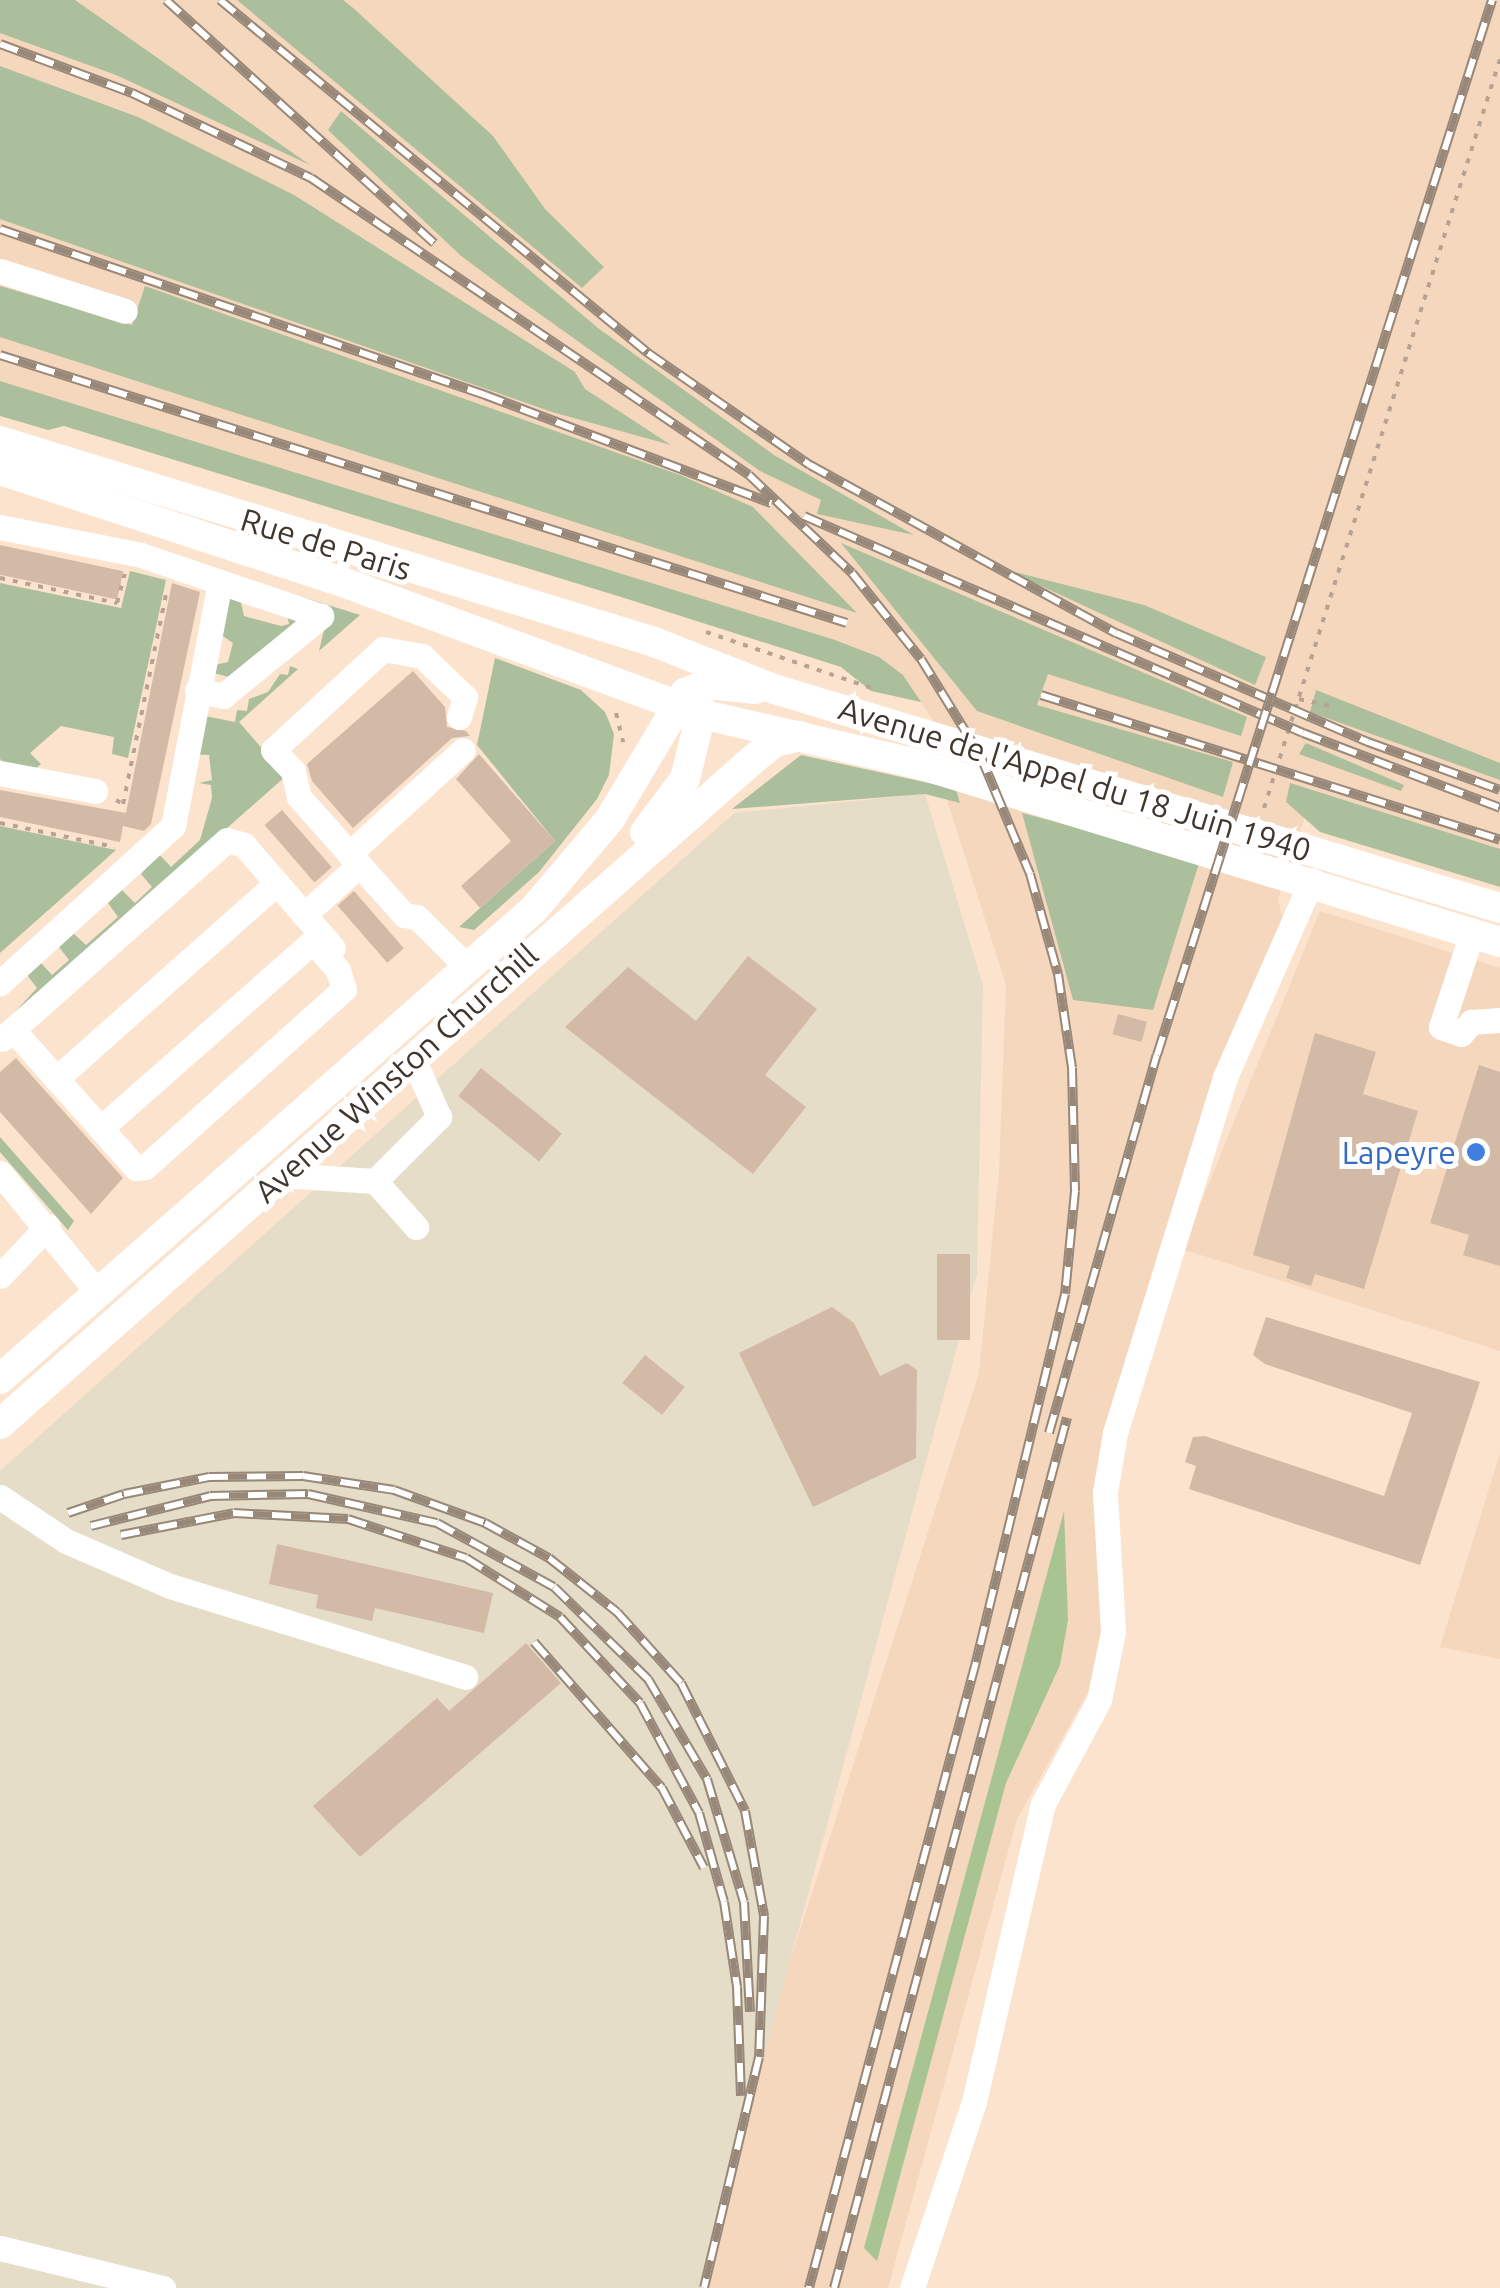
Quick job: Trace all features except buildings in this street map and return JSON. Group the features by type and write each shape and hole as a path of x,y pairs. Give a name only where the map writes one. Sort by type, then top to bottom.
{"main road":[{"name":"Rue de Paris","path":"0,441 654,642"},
{"name":"Rue de Paris","path":"0,470 337,580 628,701 689,703"},
{"name":"Avenue de l'Appel du 18 Juin 1940","path":"654,642 774,690 1500,908"},
{"path":"537,948 674,798 689,703 670,654 654,642"},
{"path":"689,703 774,690"},
{"path":"689,703 1312,880 1486,938"},
{"name":"Avenue Winston Churchill","path":"0,1379 534,909 587,850 689,703"},
{"name":"Avenue Winston Churchill","path":"0,1424 750,762 775,742 800,736"}],"street":[{"path":"0,271 126,311"},
{"path":"0,527 130,553 321,616 223,696 197,690"},
{"path":"0,984 174,826 220,582"},
{"path":"458,718 465,697 422,656 382,649 275,742 274,750 293,771 299,797 354,860 404,915 417,917 466,967"},
{"path":"101,1128 319,935 354,860 464,750"},
{"path":"0,772 95,790"},
{"path":"228,840 244,844 319,935 344,989 145,1167 136,1168 56,1078 6,1035 228,840"},
{"path":"912,2288 974,2102 1043,1804 1100,1700 1113,1632 1104,1492 1115,1433 1225,1077 1312,880"},
{"path":"56,1078 277,883"},
{"path":"1486,938 1440,1027 1462,1034 1470,1022 1500,1020"},
{"path":"375,1181 439,1117 412,1058"},
{"path":"0,1173 48,1226 98,1293"},
{"path":"280,1176 375,1181 416,1227"},
{"path":"0,1276 48,1226"},
{"path":"0,1497 66,1540 170,1586 465,1677"},
{"path":"0,2248 164,2288"}],"path":[{"path":"1263,813 1500,59"},
{"path":"0,578 118,603 130,553"},
{"path":"95,790 123,804 172,566"},
{"path":"1299,699 1337,708"},
{"path":"628,701 624,745 634,748"},
{"path":"0,823 144,854"}],"shaded area":[{"path":"0,0 1500,0 1500,870 1307,810 1278,900 1284,923 1095,1478 1102,1643 1094,1681 1017,1819 888,2288 701,2288 767,2033 979,1373 999,1171 1006,985 946,797 960,802 939,730 903,675 0,393"},
{"path":"925,794 983,985 977,1274 701,2288 0,2288 0,1471 734,813"},
{"path":"1320,911 1500,968 1500,1351 1182,1249"},
{"path":"1500,1453 1500,1659 1440,1647"}],"green space":[{"path":"0,0 75,0 310,165 116,75 0,33"},
{"path":"237,0 343,0 493,136 545,209 604,267 582,288"},
{"path":"0,66 138,117 294,195 575,372 585,389 671,445 552,412 0,219"},
{"path":"341,111 598,328 774,455 914,535 817,514 821,500 760,471 520,300 460,255 328,130"},
{"path":"0,286 132,325 145,286 680,475 753,507 857,613 0,337"},
{"path":"0,381 835,640 879,657 903,675 921,702 871,691 841,667 621,597 64,426 48,430 0,416"},
{"path":"841,543 1247,717 1241,736 1048,674 1037,705 1233,762 1223,797 977,711"},
{"path":"1007,570 1144,605 1266,657 1255,685"},
{"path":"130,571 166,580 128,758 112,754 114,737 61,726 30,753 41,764 35,769 6,765 0,759 0,583 121,608"},
{"path":"223,572 360,615 319,651 326,622"},
{"path":"239,594 244,616 281,626 289,624 286,609 302,616 237,679 213,673 210,666 228,662 233,643 218,633 227,596"},
{"path":"495,658 581,690 605,712 614,734 609,775 597,799 539,872 474,930 459,927 555,841 477,745"},
{"path":"290,666 298,669 239,722 286,776 0,1028 37,988 27,975 41,963 52,975 69,960 59,947 73,933 86,945 118,917 108,903 122,890 135,903 152,887 141,874 159,854 171,867 200,840 212,798 211,785 199,783 212,780 209,755 191,754 205,716 235,722 237,710 247,711 249,699 268,692 280,674 288,675"},
{"path":"1316,690 1500,763 1500,780 1310,712"},
{"path":"1306,743 1404,785 1401,791 1299,754"},
{"path":"801,755 956,789 960,803 925,794 732,809"},
{"path":"1290,783 1500,849 1500,887 1320,832 1286,802"},
{"path":"1022,813 1200,860 1153,1010 1073,1000"},
{"path":"0,826 116,850 0,953"},
{"path":"0,1137 74,1221 68,1230 0,1152"},
{"path":"1064,1511 1068,1620 1060,1665 1006,1783 877,2261 864,2248"}],"railway":[{"path":"166,0 434,243"},
{"path":"220,0 648,353 810,465 1116,633 1368,742 1500,790"},
{"path":"1049,1433 1157,1055 1492,0"},
{"path":"0,44 132,93 311,178 749,475 852,573 921,659 980,755 1030,874 1058,974 1072,1068 1075,1191 1065,1294 976,1662 809,2288"},
{"path":"0,229 485,395 771,503"},
{"path":"0,355 847,623"},
{"path":"804,516 1303,733 1500,808"},
{"path":"1041,695 1500,840"},
{"path":"834,2288 1067,1418"},
{"path":"68,1513 124,1494 209,1477 303,1476 394,1490 485,1523 549,1558 617,1612 681,1683 745,1811 764,1916 759,2057 704,2288"},
{"path":"91,1526 210,1496 308,1494 437,1523 554,1587 648,1679 707,1779 744,1902 750,2012"},
{"path":"121,1535 234,1513 348,1519 466,1558 560,1617 640,1703 699,1813 724,1902 737,1987 741,2096"},
{"path":"534,1642 662,1788 704,1868"}],"place":[{"name":"Lapeyre","path":"1476,1152"}]}
